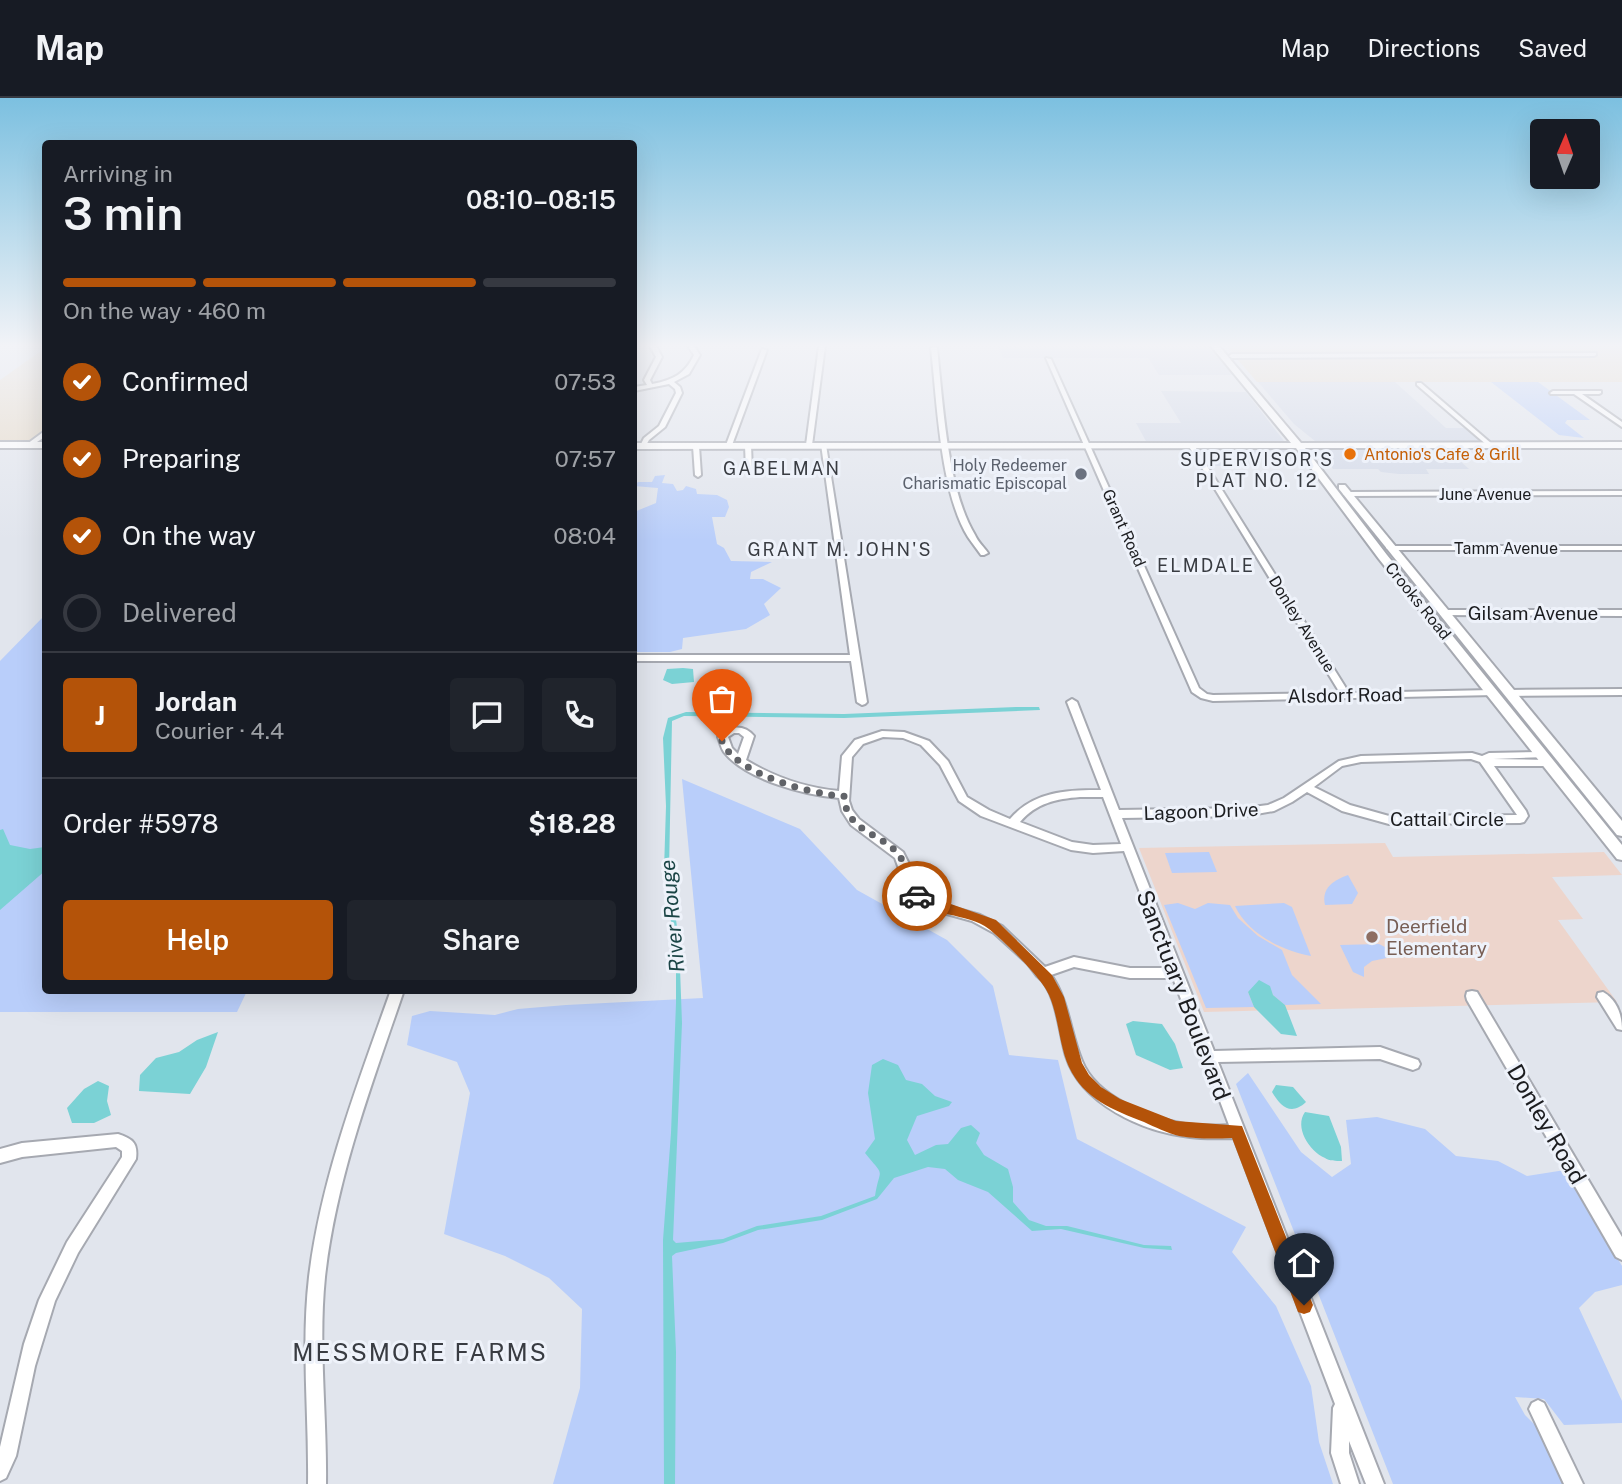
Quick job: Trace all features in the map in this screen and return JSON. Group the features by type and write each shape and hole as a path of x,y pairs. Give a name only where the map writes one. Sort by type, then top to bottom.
{"main road":[{"name":"Crooks Road","path":"1269,411 1289,434 1318,456 1622,831"},
{"name":"Crooks Road","path":"1278,411 1348,511 1622,855"},
{"path":"0,445 39,443"},
{"path":"638,446 1622,445"},
{"path":"1332,490 1347,494"},
{"path":"1348,511 1363,514"},
{"path":"1425,609 1434,614 1443,613"},
{"path":"1460,653 1470,653 1481,658"},
{"path":"1564,782 1577,790 1588,790"}],"street":[{"path":"638,446 662,427 670,411"},
{"path":"729,446 742,411"},
{"path":"809,445 814,411"},
{"path":"940,411 944,445 971,540 984,553"},
{"name":"Grant Road","path":"1071,411 1195,690 1200,695"},
{"path":"1450,411 1490,445"},
{"path":"1598,411 1621,429"},
{"path":"748,445 749,471"},
{"path":"823,445 862,702"},
{"name":"Donley Avenue","path":"1191,445 1346,695"},
{"path":"696,446 698,475"},
{"name":"June Avenue","path":"1347,494 1622,494"},
{"name":"Tamm Avenue","path":"1391,548 1622,548"},
{"name":"Gilsam Avenue","path":"1443,613 1622,612"},
{"path":"637,658 855,658"},
{"path":"1509,693 1622,692"},
{"name":"Alsdorf Road","path":"1200,695 1213,698 1492,693"},
{"name":"Sanctuary Boulevard","path":"1072,702 1342,1405 1375,1484"},
{"path":"1128,847 1082,848 1061,843 1012,824 969,803 959,793 946,766 934,751 925,743 904,735 875,736 854,746 847,756 844,796 847,811 855,822 902,860 910,887 918,897 992,924 1041,973 1057,997 1075,1064 1084,1080 1096,1092 1115,1104 1175,1128 1199,1132 1237,1131"},
{"name":"Lagoon Drive","path":"1115,814 1261,810 1280,805 1339,765 1361,759 1472,756 1494,763 1545,759"},
{"name":"Cattail Circle","path":"1306,787 1346,808 1389,820 1520,819 1523,816 1521,811 1483,759"},
{"path":"741,761 811,792 844,796"},
{"path":"1012,824 1027,806 1043,798 1062,794 1107,793"},
{"path":"1041,973 1057,965 1074,962 1130,973 1176,973"},
{"path":"317,1484 313,1357 319,1268 344,1144 397,994"},
{"name":"Donley Road","path":"1472,996 1621,1248"},
{"path":"1603,997 1622,1024"},
{"path":"1208,1057 1380,1053 1413,1065"},
{"path":"0,1156 22,1150 118,1140 130,1148 129,1159 73,1244 46,1302 7,1456 0,1472"},
{"name":"Sanctuary Boulevard","path":"1342,1405 1340,1453 1350,1484"},
{"path":"1538,1409 1574,1484"}],"shaded area":[{"path":"0,411 42,411 42,441 0,442"},
{"path":"1173,411 1260,411 1284,441 1147,443 1136,423 1181,423"},
{"path":"1283,411 1427,411 1446,428 1469,428 1484,443 1315,441"},
{"path":"1528,411 1577,411 1590,420 1567,420 1565,423 1584,438 1559,435"},
{"path":"1444,447 1469,469 1426,469 1429,474 1399,474 1381,472 1378,469 1333,469 1319,450 1322,448"},
{"path":"1203,448 1284,448 1296,452 1302,459 1247,460 1250,466 1207,466 1199,451"},
{"path":"665,475 662,483 673,484 677,491 686,486 696,489 697,494 717,495 727,500 729,507 725,517 712,517 717,544 724,548 731,561 772,562 751,572 750,579 763,579 781,588 764,604 770,615 746,629 683,638 682,649 670,652 637,652 637,511 656,503 658,488 637,486 637,483 652,482 655,476"},
{"path":"42,618 42,994 246,994 237,1012 0,1012 0,661"},
{"path":"682,779 800,829 857,890 947,940 993,986 1009,1055 1058,1060 1077,1139 1246,1227 1232,1252 1276,1306 1311,1386 1319,1442 1333,1484 553,1484 580,1388 582,1309 549,1278 505,1256 444,1234 470,1093 457,1062 407,1045 412,1016 430,1011 495,1015 518,1009 566,1005 703,998"},
{"name":"Deerfield Elementary","path":"1385,843 1393,857 1604,852 1622,875 1552,877 1583,919 1558,920 1617,1002 1204,1012 1139,848"},
{"path":"1209,852 1217,872 1172,873 1165,853"},
{"path":"1348,875 1358,893 1352,904 1325,905 1327,889 1338,879"},
{"path":"1178,903 1195,909 1208,903 1230,905 1238,918 1258,936 1282,950 1292,975 1321,1004 1285,1005 1273,995 1269,986 1248,992 1254,1007 1206,1008 1164,905"},
{"path":"1284,903 1292,907 1311,956 1289,950 1267,939 1248,924 1235,906"},
{"path":"1379,944 1393,951 1387,958 1372,961 1364,967 1364,977 1353,972 1340,945"},
{"path":"1248,1073 1301,1152 1332,1177 1351,1164 1346,1120 1377,1117 1425,1129 1456,1156 1498,1161 1527,1176 1565,1170 1622,1266 1622,1285 1595,1292 1579,1308 1622,1401 1622,1423 1564,1425 1544,1399 1515,1397 1525,1415 1541,1431 1563,1484 1393,1484 1236,1084"}],"water":[{"path":"667,669 693,669 694,682 672,684 663,680"},
{"name":"River Rouge","path":"1039,707 1040,710 844,718 684,716 672,721 669,870 679,941 682,1023 673,1240 676,1243 723,1239 757,1226 821,1216 875,1196 880,1173 865,1153 875,1139 868,1093 872,1065 883,1059 898,1065 906,1080 922,1084 935,1096 952,1102 949,1106 917,1116 907,1140 915,1155 936,1145 948,1144 961,1128 971,1125 980,1133 976,1143 984,1155 1008,1169 1013,1187 1013,1202 1029,1220 1046,1226 1067,1226 1144,1245 1171,1246 1172,1250 1144,1248 1061,1229 1032,1231 988,1192 958,1180 945,1169 928,1167 894,1178 877,1199 822,1220 758,1230 723,1243 676,1253 672,1256 676,1352 675,1484 664,1484 663,1240 671,1133 676,1003 676,959 664,870 666,806 663,738 668,718 686,712 844,714"},
{"path":"3,829 10,845 30,849 42,847 42,873 0,910 0,830"},
{"path":"1259,980 1270,986 1273,995 1285,1005 1297,1036 1281,1034 1254,1007 1248,992"},
{"path":"1133,1021 1162,1024 1175,1044 1183,1068 1170,1070 1136,1055 1126,1024"},
{"path":"218,1032 206,1067 190,1094 139,1091 140,1075 156,1058 179,1052 197,1040"},
{"path":"98,1081 109,1086 107,1101 111,1115 94,1123 72,1123 67,1108 84,1089"},
{"path":"1276,1085 1293,1087 1306,1102 1296,1108 1287,1108 1272,1092"},
{"path":"1305,1112 1329,1116 1341,1147 1342,1161 1333,1161 1319,1155 1309,1144 1301,1125"}],"way so far":[{"path":"722,741 729,753 751,768 811,792 844,796 850,817 902,860 910,887 917,896"}],"place":[{"name":"Antonio's Cafe & Grill","path":"1350,454"},
{"name":"Holy Redeemer Charismatic Episcopal","path":"1081,474"},
{"name":"Deerfield Elementary","path":"1372,937"}],"district":[{"name":"GABELMAN","path":"782,468"},
{"name":"SUPERVISOR'S PLAT NO. 12","path":"1257,469"},
{"name":"GRANT M. JOHN'S","path":"840,549"},
{"name":"ELMDALE","path":"1206,565"},
{"name":"MESSMORE FARMS","path":"420,1352"}],"route":[{"path":"917,896 932,904 992,924 1048,979 1057,997 1075,1064 1084,1080 1104,1098 1175,1128 1199,1132 1237,1131 1304,1305"}]}
